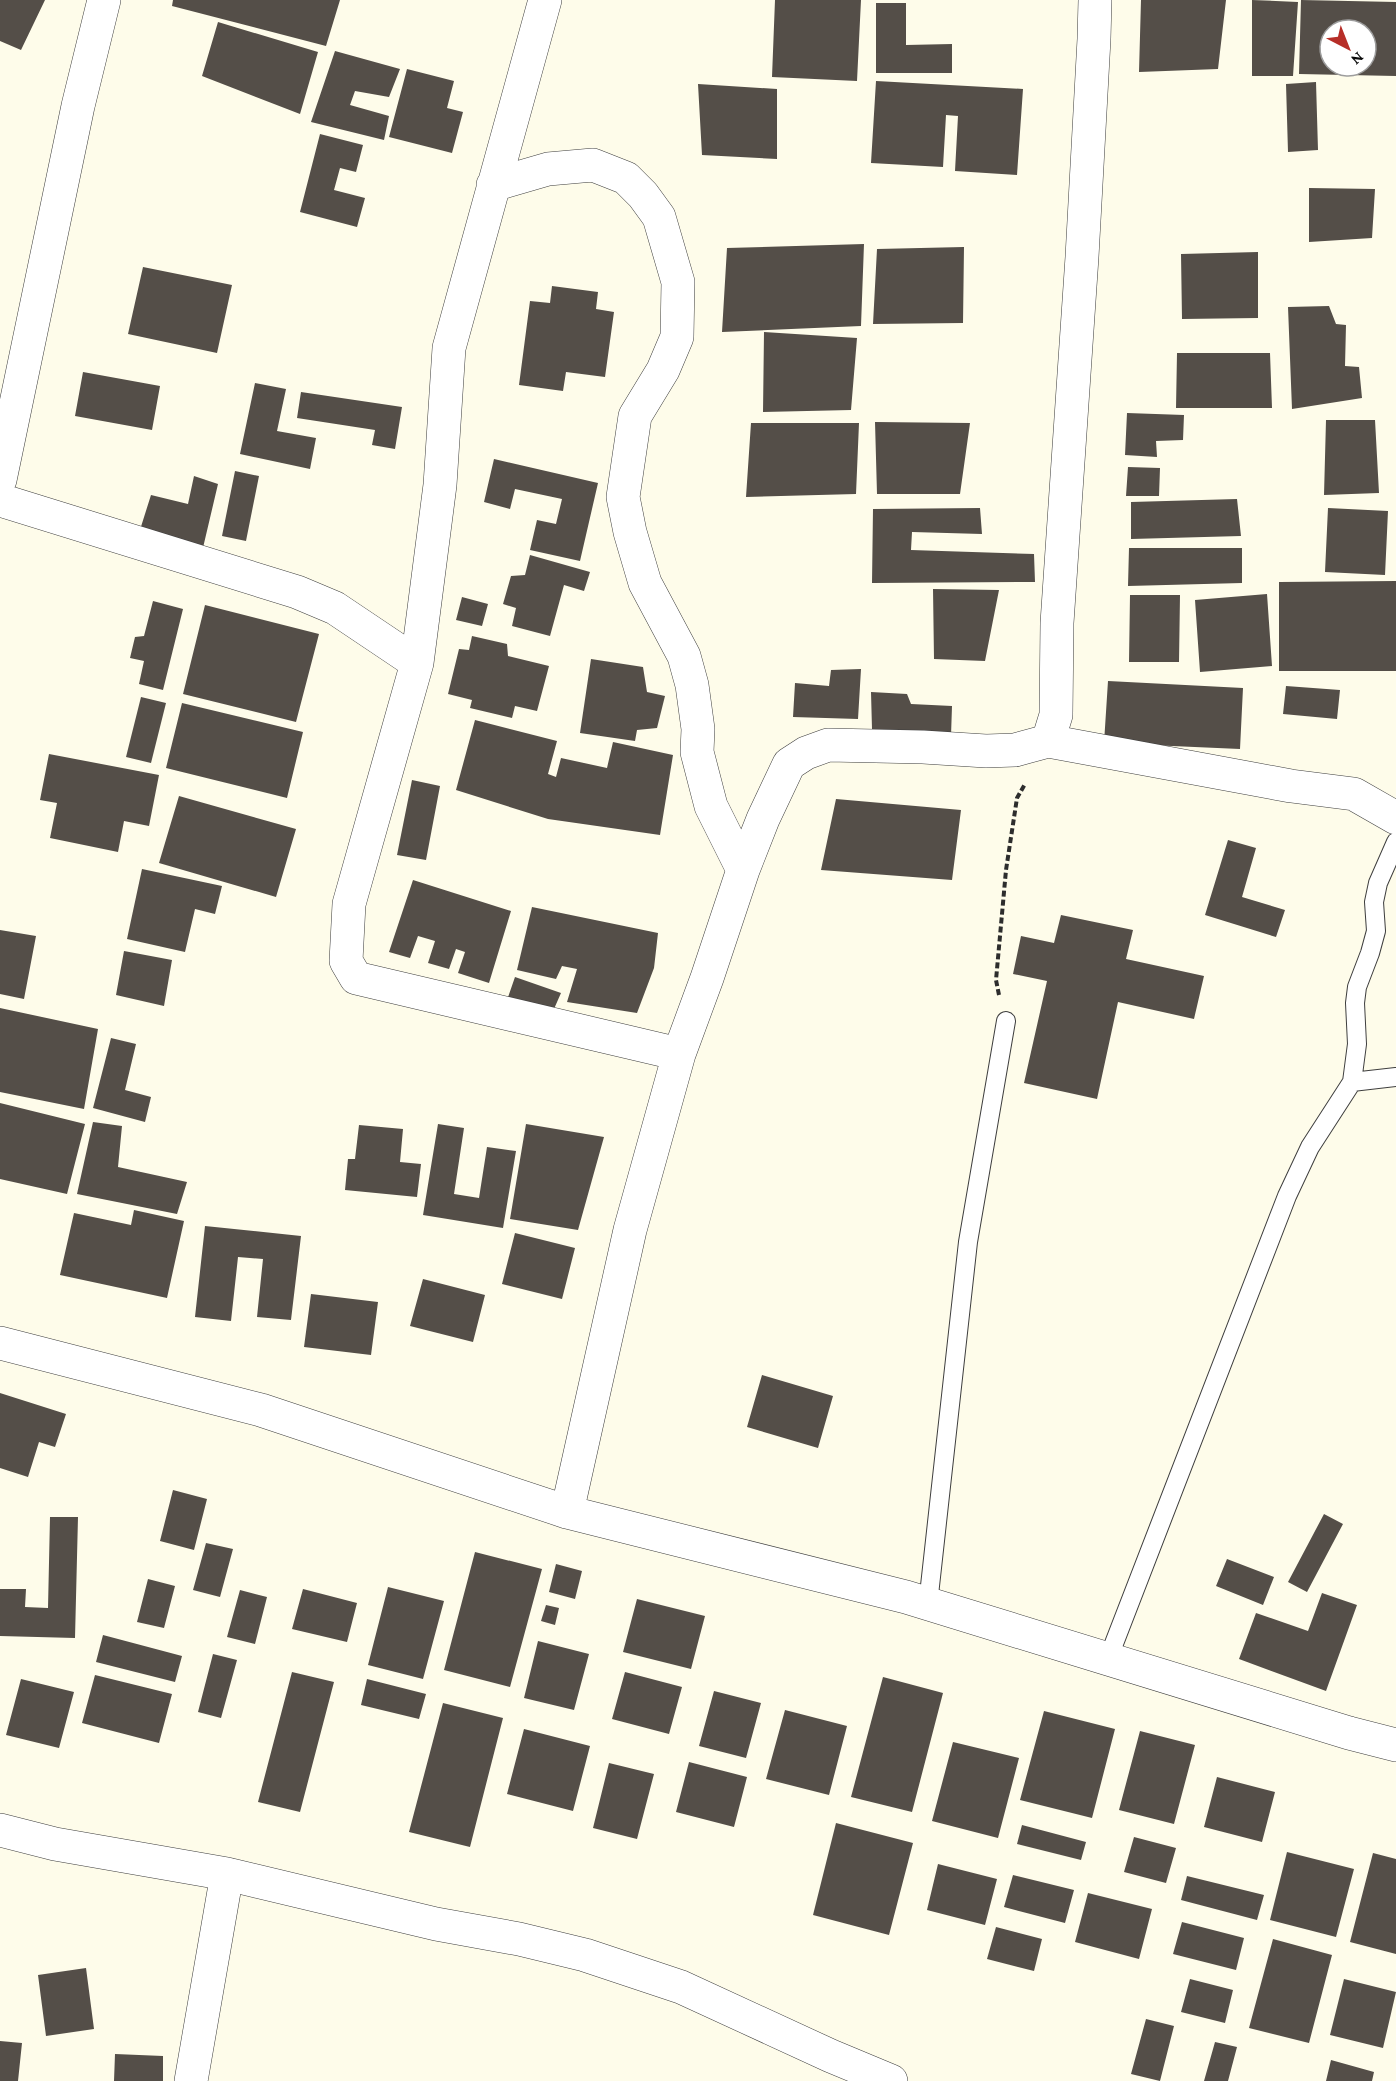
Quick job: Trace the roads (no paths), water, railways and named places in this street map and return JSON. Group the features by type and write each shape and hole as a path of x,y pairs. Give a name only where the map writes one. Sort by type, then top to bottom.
{"street":[{"path":"0,480 78,106 104,0"},
{"path":"545,0 449,348 440,485 417,663 349,904 346,961 356,978 678,1054"},
{"path":"1048,741 1056,715 1057,623 1082,257 1095,0"},
{"path":"493,185 548,169 593,165 626,178 643,195 659,217 678,282 677,337 663,370 635,416 623,498 645,583 684,656 692,685 698,729 697,752 711,806 742,870"},
{"path":"0,500 297,592 335,608 417,663"},
{"path":"567,1512 630,1230 678,1054 708,978 742,870 789,764 806,753 828,746 923,747 986,751 1015,750 1048,741 1291,786 1354,794 1396,818"},
{"path":"0,1343 261,1410 567,1512 928,1604 1349,1733 1396,1745"},
{"path":"0,1830 55,1844 227,1874 436,1924 519,1939 585,1955 681,1987 891,2081"},
{"path":"191,2081 227,1874"}],"lane":[{"path":"1108,1659 1287,1196 1310,1147 1352,1082 1357,1044 1355,1003 1357,987 1376,932 1374,902 1378,883 1396,842"},
{"path":"928,1604 968,1242 1006,1021"},
{"path":"1352,1082 1396,1077"}]}
